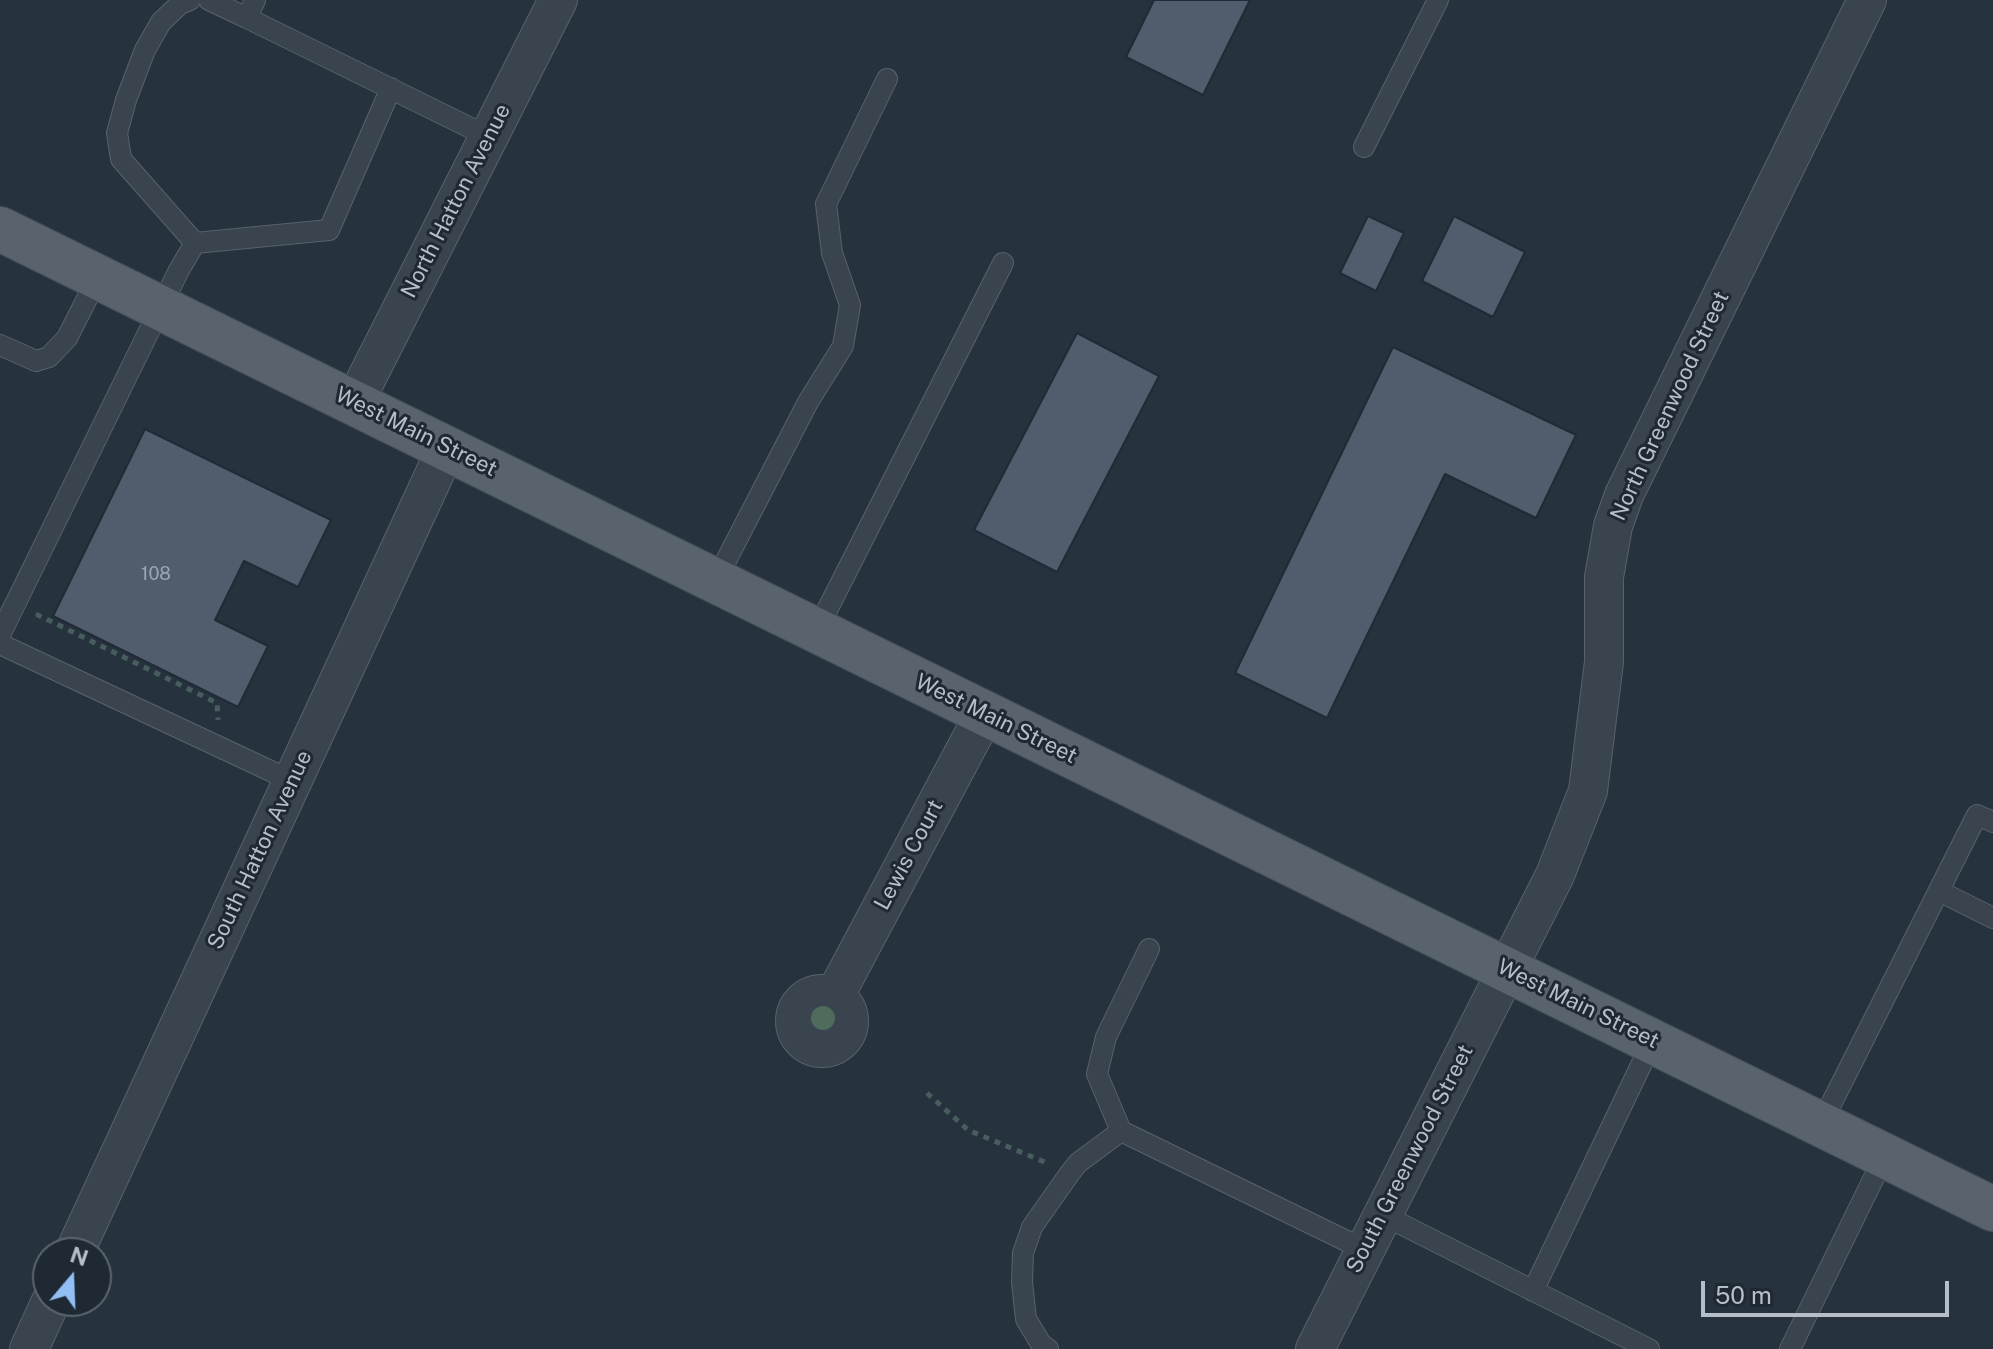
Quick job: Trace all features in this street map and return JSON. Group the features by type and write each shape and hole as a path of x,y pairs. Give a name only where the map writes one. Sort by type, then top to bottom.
{"main road":[{"name":"West Main Street","path":"0,229 1993,1209"}],"street":[{"name":"North Hatton Avenue","path":"355,401 558,0"},
{"name":"North Greenwood Street","path":"1505,969 1555,875 1588,791 1604,662 1604,577 1613,526 1624,495 1867,0"},
{"name":"South Hatton Avenue","path":"81,1237 447,447"},
{"name":"Lewis Court","path":"834,997 985,713"},
{"name":"South Greenwood Street","path":"1315,1349 1505,969"},
{"path":"29,1349 44,1317"}],"lane":[{"path":"190,0 180,4 161,22 145,50 117,133 121,159 195,243"},
{"path":"209,0 251,9 391,88 489,137"},
{"path":"1364,147 1438,0"},
{"path":"716,580 808,402 843,346 850,305 832,253 826,204 887,79"},
{"path":"195,243 329,230 391,88"},
{"path":"0,635 195,243"},
{"path":"817,630 1003,263"},
{"path":"0,345 36,361 49,357 67,338 98,277"},
{"path":"0,644 292,781"},
{"path":"1821,1124 1977,815 1993,822"},
{"path":"1939,891 1993,918"},
{"path":"1149,949 1106,1037 1097,1074 1121,1131 1365,1250"},
{"path":"1533,1291 1653,1040"},
{"path":"1048,1349 1041,1344 1026,1319 1023,1253 1032,1227 1078,1163 1121,1131"},
{"path":"1790,1349 1885,1155"},
{"path":"1383,1215 1649,1349"}],"path":[{"path":"45,601 38,615 217,703 219,732"},
{"path":"927,1093 968,1130 1070,1173"}],"building":[{"path":"1154,0 1250,0 1203,95 1126,57"},
{"path":"1368,216 1404,233 1376,291 1340,273"},
{"path":"1454,216 1525,252 1493,317 1422,281"},
{"path":"1077,333 1159,376 1057,572 974,530"},
{"path":"1393,347 1576,435 1536,518 1445,474 1327,718 1235,673"},
{"path":"145,429 331,520 298,587 244,561 215,620 268,646 238,707 53,616"}]}
